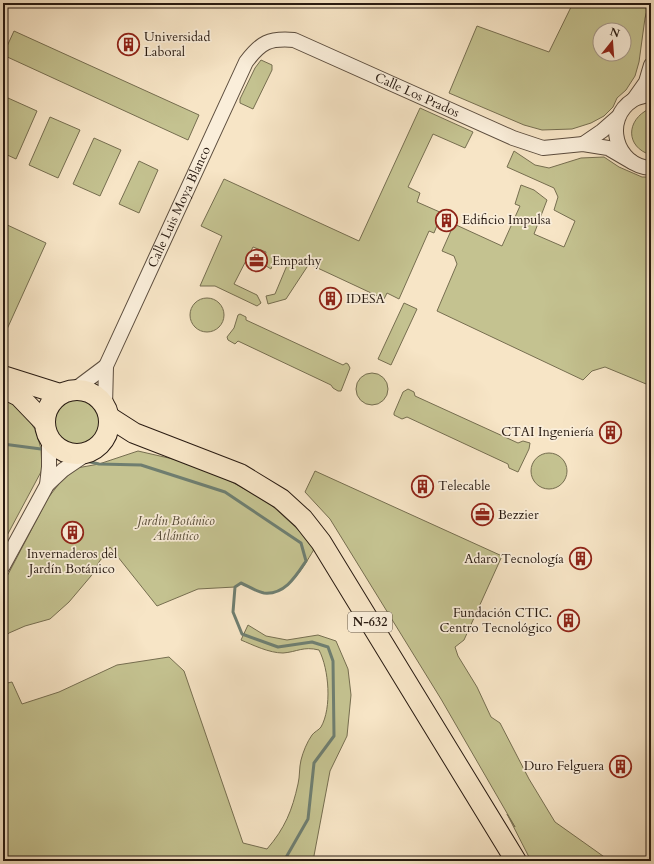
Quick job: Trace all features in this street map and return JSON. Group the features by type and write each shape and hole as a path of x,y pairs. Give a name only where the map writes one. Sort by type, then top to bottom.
{"highway":[{"path":"3,376 67,392 83,390 99,398 107,412 109,428 106,438 94,450"},
{"name":"N-632","path":"3,388 19,396 46,430 56,447 65,452 77,455 131,442 166,447"},
{"path":"46,430 50,406 67,392"},
{"name":"N-632","path":"107,412 134,433 166,447 240,474 281,499 303,519 321,542 516,861"}],"street":[{"name":"Calle Los Prados","path":"256,49 271,40 294,40 513,138 543,148 583,144 608,148 632,162 643,167 651,168"},
{"name":"Calle Luis Moya Blanco","path":"107,412 106,366 246,62 256,49"},
{"name":"Calle Los Prados","path":"583,144 602,131 618,117 624,107 634,99 646,82 651,65"},
{"path":"634,99 651,94"},
{"path":"618,117 615,131 616,140 619,148 632,162"},
{"name":"Calle Luis Moya Blanco","path":"67,392 106,366"},
{"path":"3,566 46,485 49,467 46,430"},
{"path":"46,485 62,470 94,450"}],"green space":[{"path":"573,3 649,3 645,18 639,62 635,76 626,90 617,98 613,107 604,116 591,123 572,129 542,130 524,125 449,93 477,26 549,52"},
{"path":"14,31 199,115 188,140 3,55"},
{"path":"261,60 272,65 272,70 253,109 240,103 240,99 255,68"},
{"path":"8,98 37,111 16,159 3,153 3,110"},
{"path":"420,108 473,132 465,148 433,134 408,187 420,193 417,202 442,213 434,233 429,231 399,299 387,293 384,299 309,264 286,299 268,304 266,296 275,294 288,263 275,257 271,269 263,264 266,252 253,247 234,284 257,295 261,303 257,306 215,286 200,286 222,236 201,226 224,179 359,241"},
{"path":"651,109 651,155 636,146 632,133 636,120 641,114"},
{"path":"50,117 80,130 58,178 29,165"},
{"path":"94,138 121,150 100,196 73,184"},
{"path":"514,151 535,165 549,168 581,158 604,157 619,167 642,177 651,177 651,386 605,367 592,371 583,380 437,311 457,264 454,256 442,251 454,224 502,246 520,206 515,204 521,185 534,190 547,200 534,234 564,247 575,221 554,210 558,197 554,188 507,167"},
{"path":"139,161 158,170 139,213 119,204"},
{"path":"3,223 46,243 3,338"},
{"path":"210,298 219,303 223,308 223,322 219,327 214,331 204,332 200,331 191,322 190,312 191,308 200,299"},
{"path":"404,303 417,309 391,365 378,359"},
{"path":"240,314 246,317 246,320 343,365 346,363 348,364 350,368 341,391 338,391 331,385 238,341 235,344 228,340 227,337 234,328 238,315"},
{"path":"369,373 375,373 385,380 388,389 387,395 381,402 375,405 369,405 359,398 356,392 356,386 363,376"},
{"path":"408,389 414,392 415,396 518,443 523,441 530,443 529,449 518,472 509,468 508,464 407,417 402,419 394,415 403,392"},
{"path":"83,390 98,398 109,427 104,440 91,451 77,454 70,453 57,447 48,436 45,423 47,411 54,399 59,395 67,392"},
{"path":"3,398 16,405 27,417 36,431 41,449 42,470 3,543"},
{"name":"Jardín Botánico Atlántico","path":"138,451 173,459 217,474 267,501 316,546 301,570 289,584 273,593 264,593 241,583 235,587 198,589 157,606 110,547 91,576 69,602 50,619 25,626 9,633 3,639 3,584 48,498 62,480 77,468 99,464"},
{"path":"549,453 562,458 567,471 562,484 549,489 536,484 531,471 536,458"},
{"path":"315,471 502,556 464,640 455,647 458,656 477,687 491,717 500,723 529,779 555,822 610,861 532,861 530,859 507,814 515,827 441,699 330,519 305,492"},
{"path":"248,625 266,636 287,640 318,635 336,641 348,669 351,695 347,736 330,771 313,861 3,861 3,684 12,682 22,704 59,692 117,665 169,657 184,671 243,843 267,849 279,834 287,819 298,784 300,763 304,750 310,738 321,727 327,710 328,688 325,667 319,650 304,649 283,653 272,652 241,640"}],"waterway":[{"path":"3,444 41,449"},
{"path":"86,461 99,464 141,465 225,492 301,543 306,561 294,578 284,588 271,593 264,593 241,583 235,587 233,612 242,634 278,647 312,642 328,647 333,661 334,736 314,763 308,819 284,861"}],"place":[{"name":"Universidad Laboral","path":"129,44"},
{"name":"Edificio Impulsa","path":"447,220"},
{"name":"Empathy","path":"257,261"},
{"name":"IDESA","path":"331,299"},
{"name":"CTAI Ingeniería","path":"610,432"},
{"name":"Telecable","path":"422,486"},
{"name":"Bezzier","path":"483,515"},
{"name":"Invernaderos del Jardín Botánico","path":"72,532"},
{"name":"Adaro Tecnología","path":"580,559"},
{"name":"Fundación CTIC. Centro Tecnológico","path":"568,620"},
{"name":"Duro Felguera","path":"620,766"}]}
